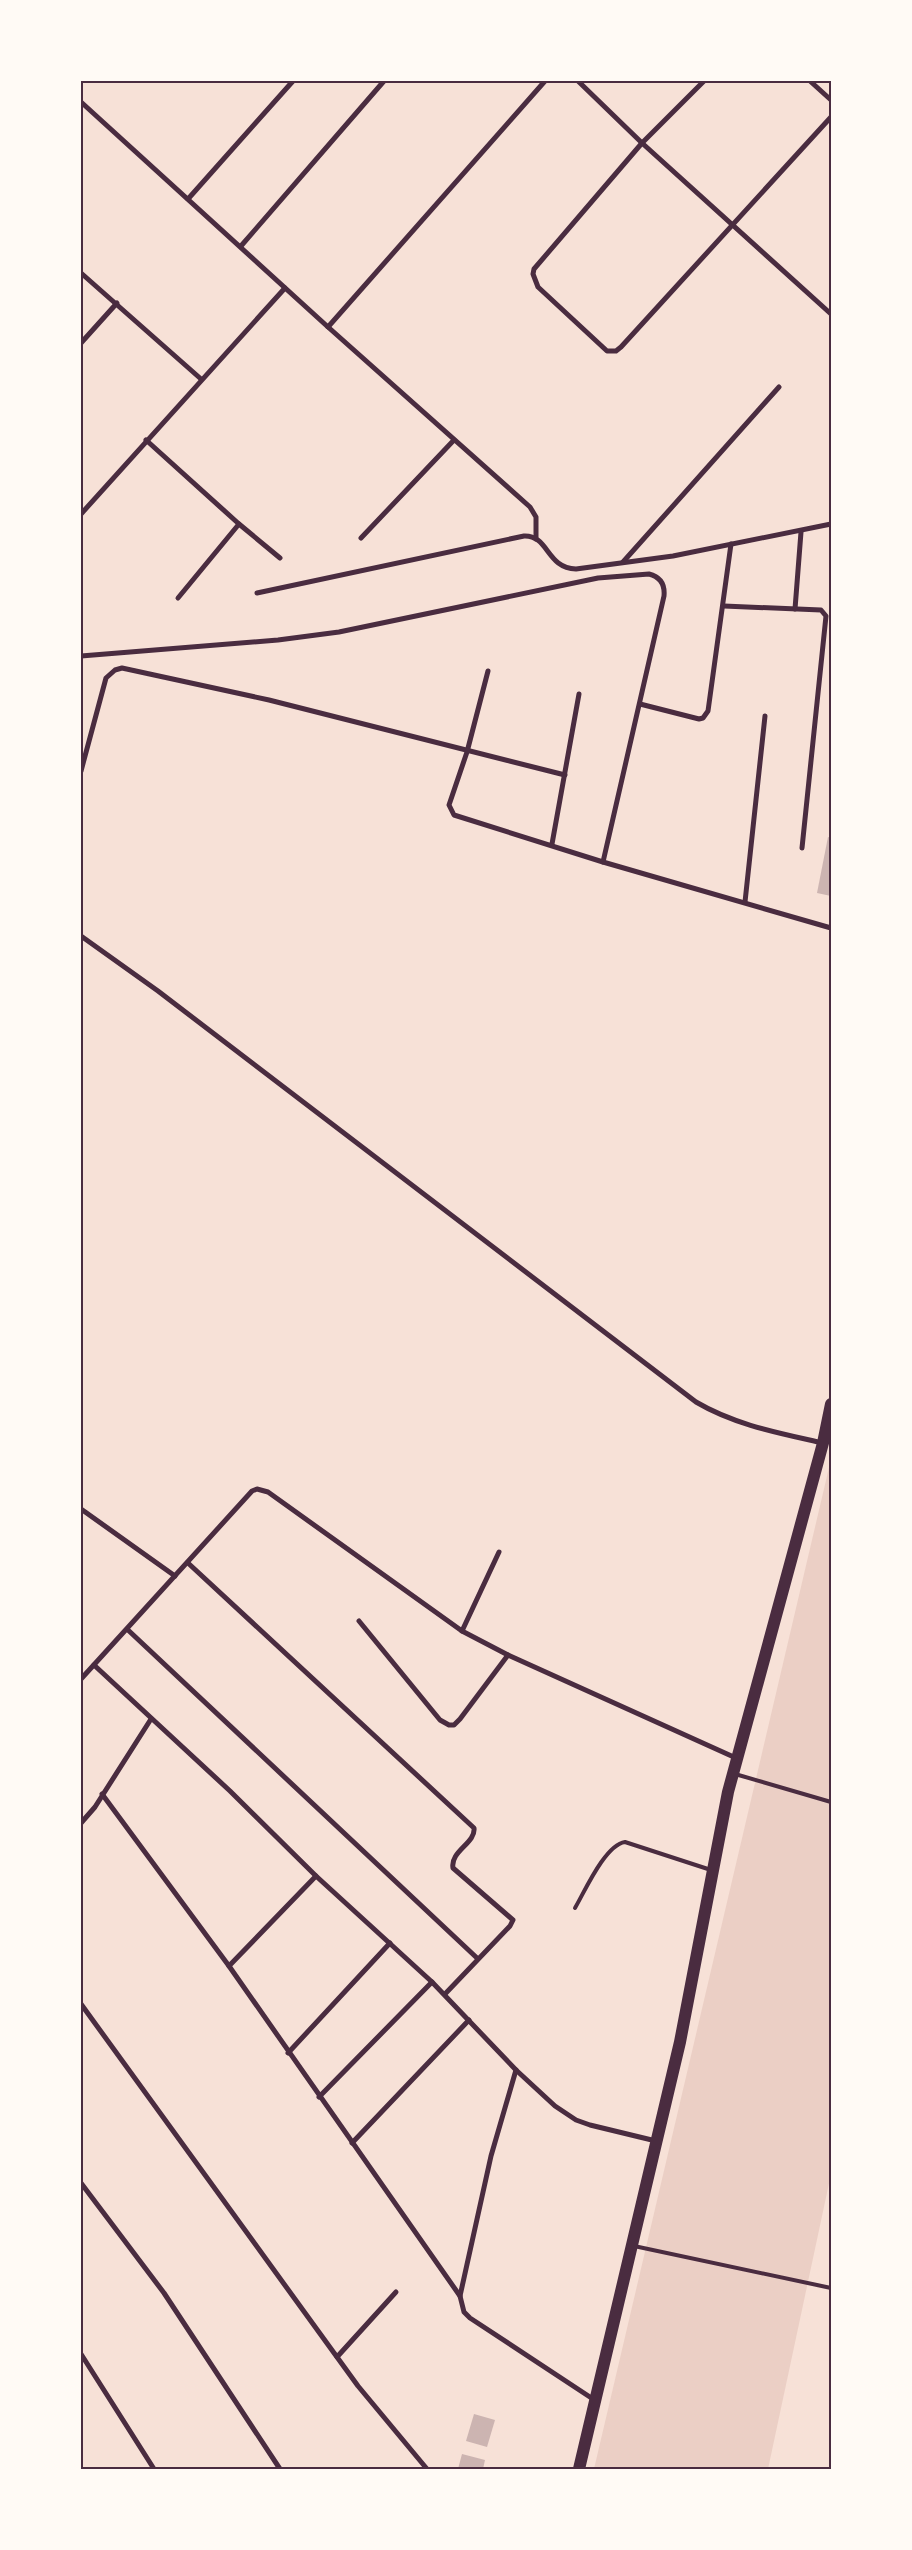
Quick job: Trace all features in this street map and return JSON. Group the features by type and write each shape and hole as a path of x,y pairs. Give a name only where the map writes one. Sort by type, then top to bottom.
{"main road":[{"path":"579,2469 680,2042 736,1758 823,1444 831,1404"}],"street":[{"path":"188,199 293,81"},
{"path":"241,246 384,81"},
{"path":"328,327 545,81"},
{"path":"578,81 642,143 831,314"},
{"path":"704,81 642,143 534,268 533,274 538,287 607,351 616,351 621,347 831,117"},
{"path":"810,81 831,100"},
{"path":"81,102 534,511 536,539"},
{"path":"81,273 202,379"},
{"path":"81,514 285,288"},
{"path":"81,343 117,303"},
{"path":"623,562 779,387"},
{"path":"146,440 239,524 280,558"},
{"path":"361,538 454,440"},
{"path":"178,598 239,524"},
{"path":"257,593 513,538 530,536 536,539 557,563 564,568 576,569 801,532 831,524"},
{"path":"795,609 801,532"},
{"path":"640,704 699,719 708,711 724,606 731,544"},
{"path":"81,656 278,640 339,632 598,578 649,574 657,576 662,582 664,596 603,862"},
{"path":"724,606 821,610 826,616 827,621 802,848"},
{"path":"81,771 106,678 115,670 122,668 269,700 467,752 565,775"},
{"path":"488,671 467,752 448,804 452,812 603,862 831,928"},
{"path":"552,844 579,694"},
{"path":"745,902 765,716"},
{"path":"81,936 158,991 696,1402 716,1414 742,1423 823,1444"},
{"path":"81,1679 128,1630 252,1491 257,1488 268,1492 462,1631 508,1655 736,1758"},
{"path":"82,1510 175,1576"},
{"path":"462,1631 499,1552"},
{"path":"188,1564 474,1828 472,1836 454,1858 453,1868 513,1920 510,1926 477,1958 445,1994"},
{"path":"359,1621 440,1720 449,1726 454,1725 460,1719 508,1655"},
{"path":"128,1630 477,1958"},
{"path":"94,1665 151,1720 230,1791 316,1876 445,1994 516,2070 556,2106 576,2120 656,2141"},
{"path":"81,1823 151,1720"},
{"path":"102,1794 229,1966 288,2053 460,2296 464,2312 470,2318 596,2401"},
{"path":"229,1966 316,1876"},
{"path":"288,2053 390,1943"},
{"path":"319,2097 432,1982"},
{"path":"81,2004 337,2357 386,2422 427,2469"},
{"path":"352,2143 469,2020"},
{"path":"460,2296 491,2156 516,2070"},
{"path":"81,2183 164,2293 280,2469"},
{"path":"337,2357 396,2292"},
{"path":"81,2354 154,2469"}],"lane":[{"path":"733,1773 831,1802"},
{"path":"575,1908 608,1852 618,1843 625,1842 713,1870"},
{"path":"632,2245 831,2288"}],"shaded area":[{"path":"831,1459 831,2174 768,2469 594,2469"}],"building":[{"path":"828,837 831,838 831,896 817,893"},
{"path":"474,2414 495,2420 487,2447 466,2441"},
{"path":"462,2454 485,2460 483,2469 458,2469"}]}
